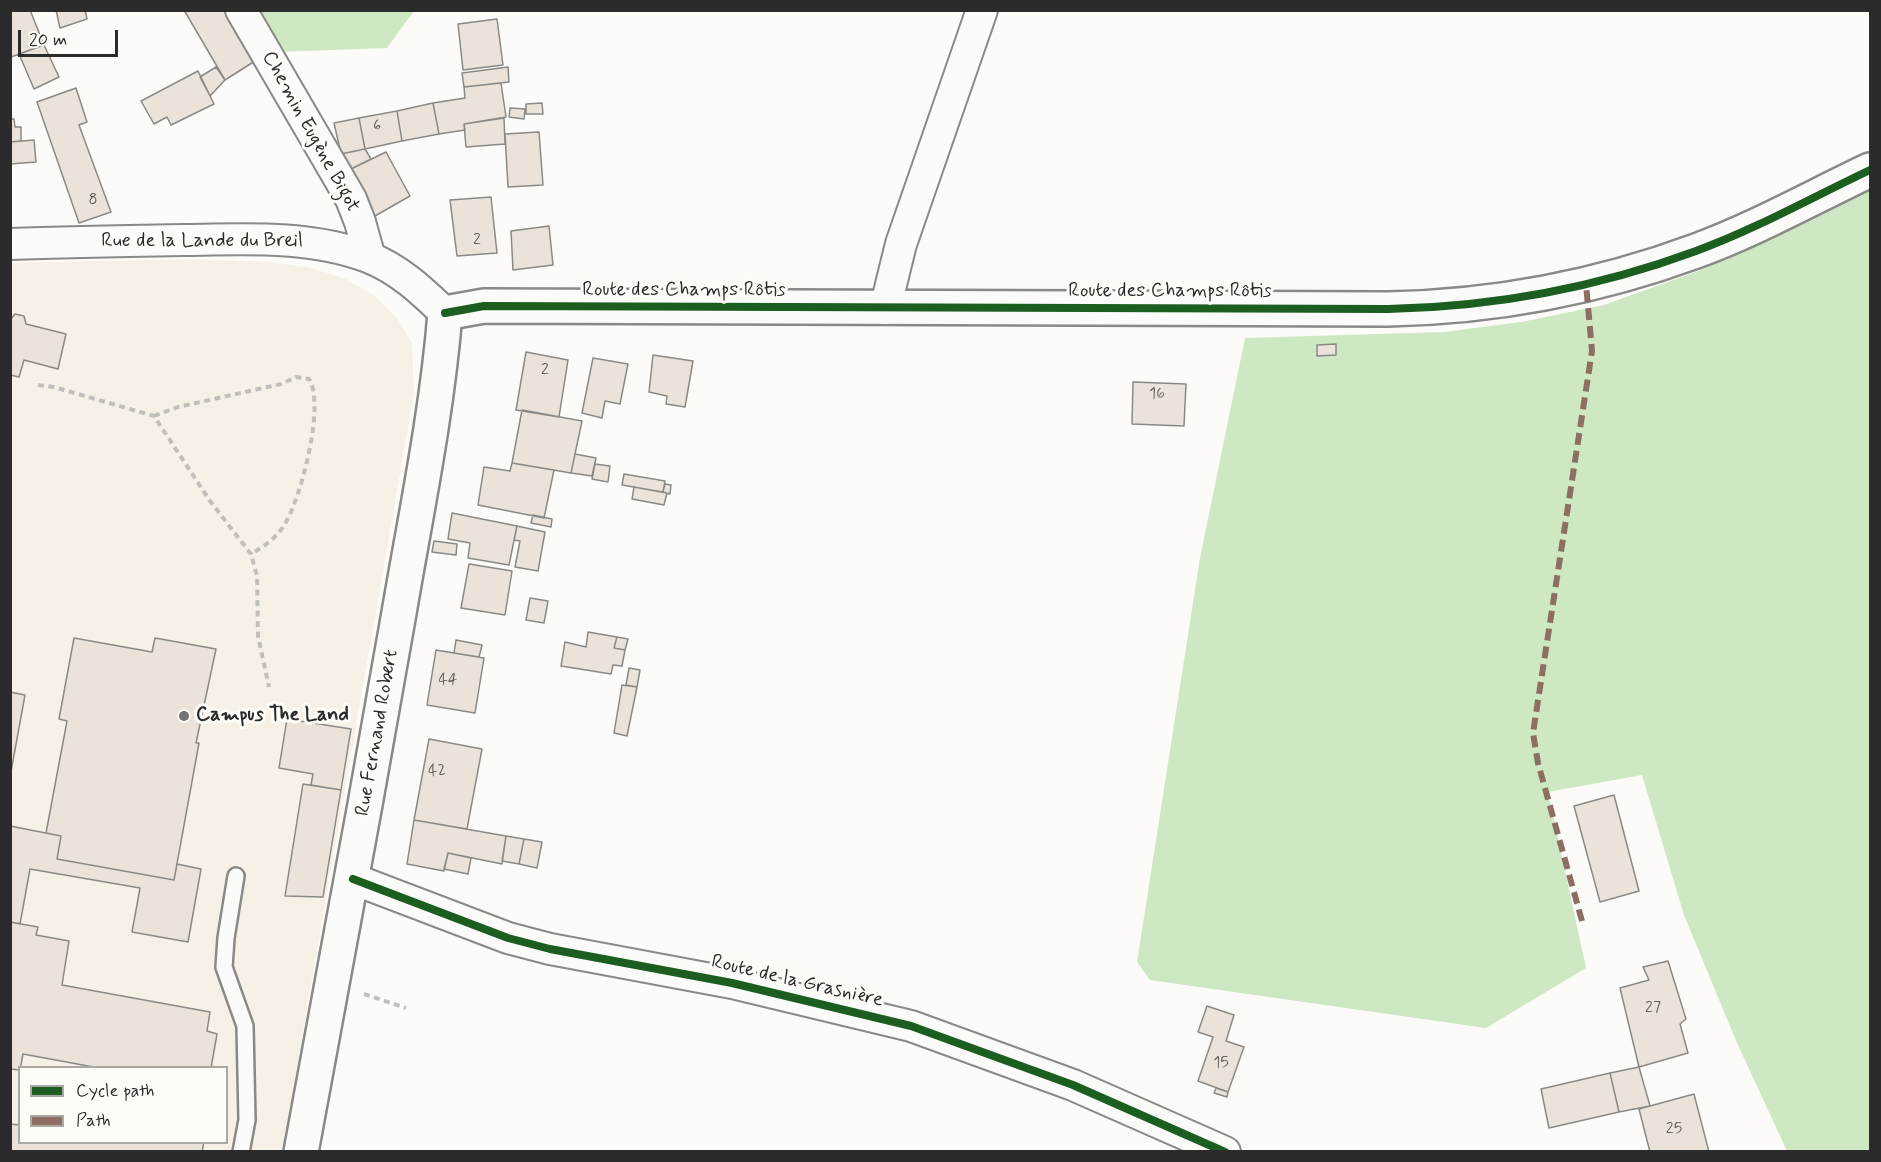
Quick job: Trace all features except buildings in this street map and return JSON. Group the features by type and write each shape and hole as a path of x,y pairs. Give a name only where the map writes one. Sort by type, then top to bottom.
{"street":[{"name":"Chemin Eugène Bigot","path":"241,10 351,199 370,258"},
{"path":"885,309 901,244 982,10"},
{"name":"Route des Champs Rôtis","path":"445,313 496,306 885,309 1430,308 1515,299 1640,270 1699,250 1870,170"},
{"name":"Rue de la Lande du Breil","path":"10,244 246,239 313,243 370,258 417,286 445,313"},
{"name":"Rue Fernand Robert","path":"301,1152 330,988 353,879 437,392 445,313"},
{"name":"Route de la Grasnière","path":"353,879 508,938 550,949 732,983 911,1026 1073,1085 1225,1152"}],"lane":[{"path":"236,876 226,938 224,967 245,1026 247,1120 241,1152"}],"path":[{"path":"38,385 54,387 154,416 178,407 281,384 296,377 309,379 314,386 316,402 312,437 298,491 284,526 266,545 251,554"},
{"path":"154,416 210,501 251,554 257,576 258,636 269,687"}],"shaded area":[{"name":"Campus The Land","path":"193,259 271,262 311,268 346,279 375,296 397,318 412,343 414,393 282,1151 11,1151 10,263"}],"green space":[{"path":"254,11 414,11 387,48 276,52"},
{"path":"1870,190 1870,1151 1787,1151 1737,1043 1684,915 1642,775 1548,792 1586,968 1486,1028 1150,980 1137,962 1200,558 1245,338 1444,332 1521,322 1604,305 1698,271"}],"marked path":[{"path":"1582,921 1538,763 1533,733 1592,351 1586,284"}],"cycle path":[{"path":"445,313 484,306 1388,309 1467,304 1506,300 1583,285 1658,264 1740,233 1870,170"},
{"path":"353,879 508,938 550,949 732,983 911,1026 1073,1085 1225,1152"}],"place":[{"name":"Campus The Land","path":"184,716"}]}
